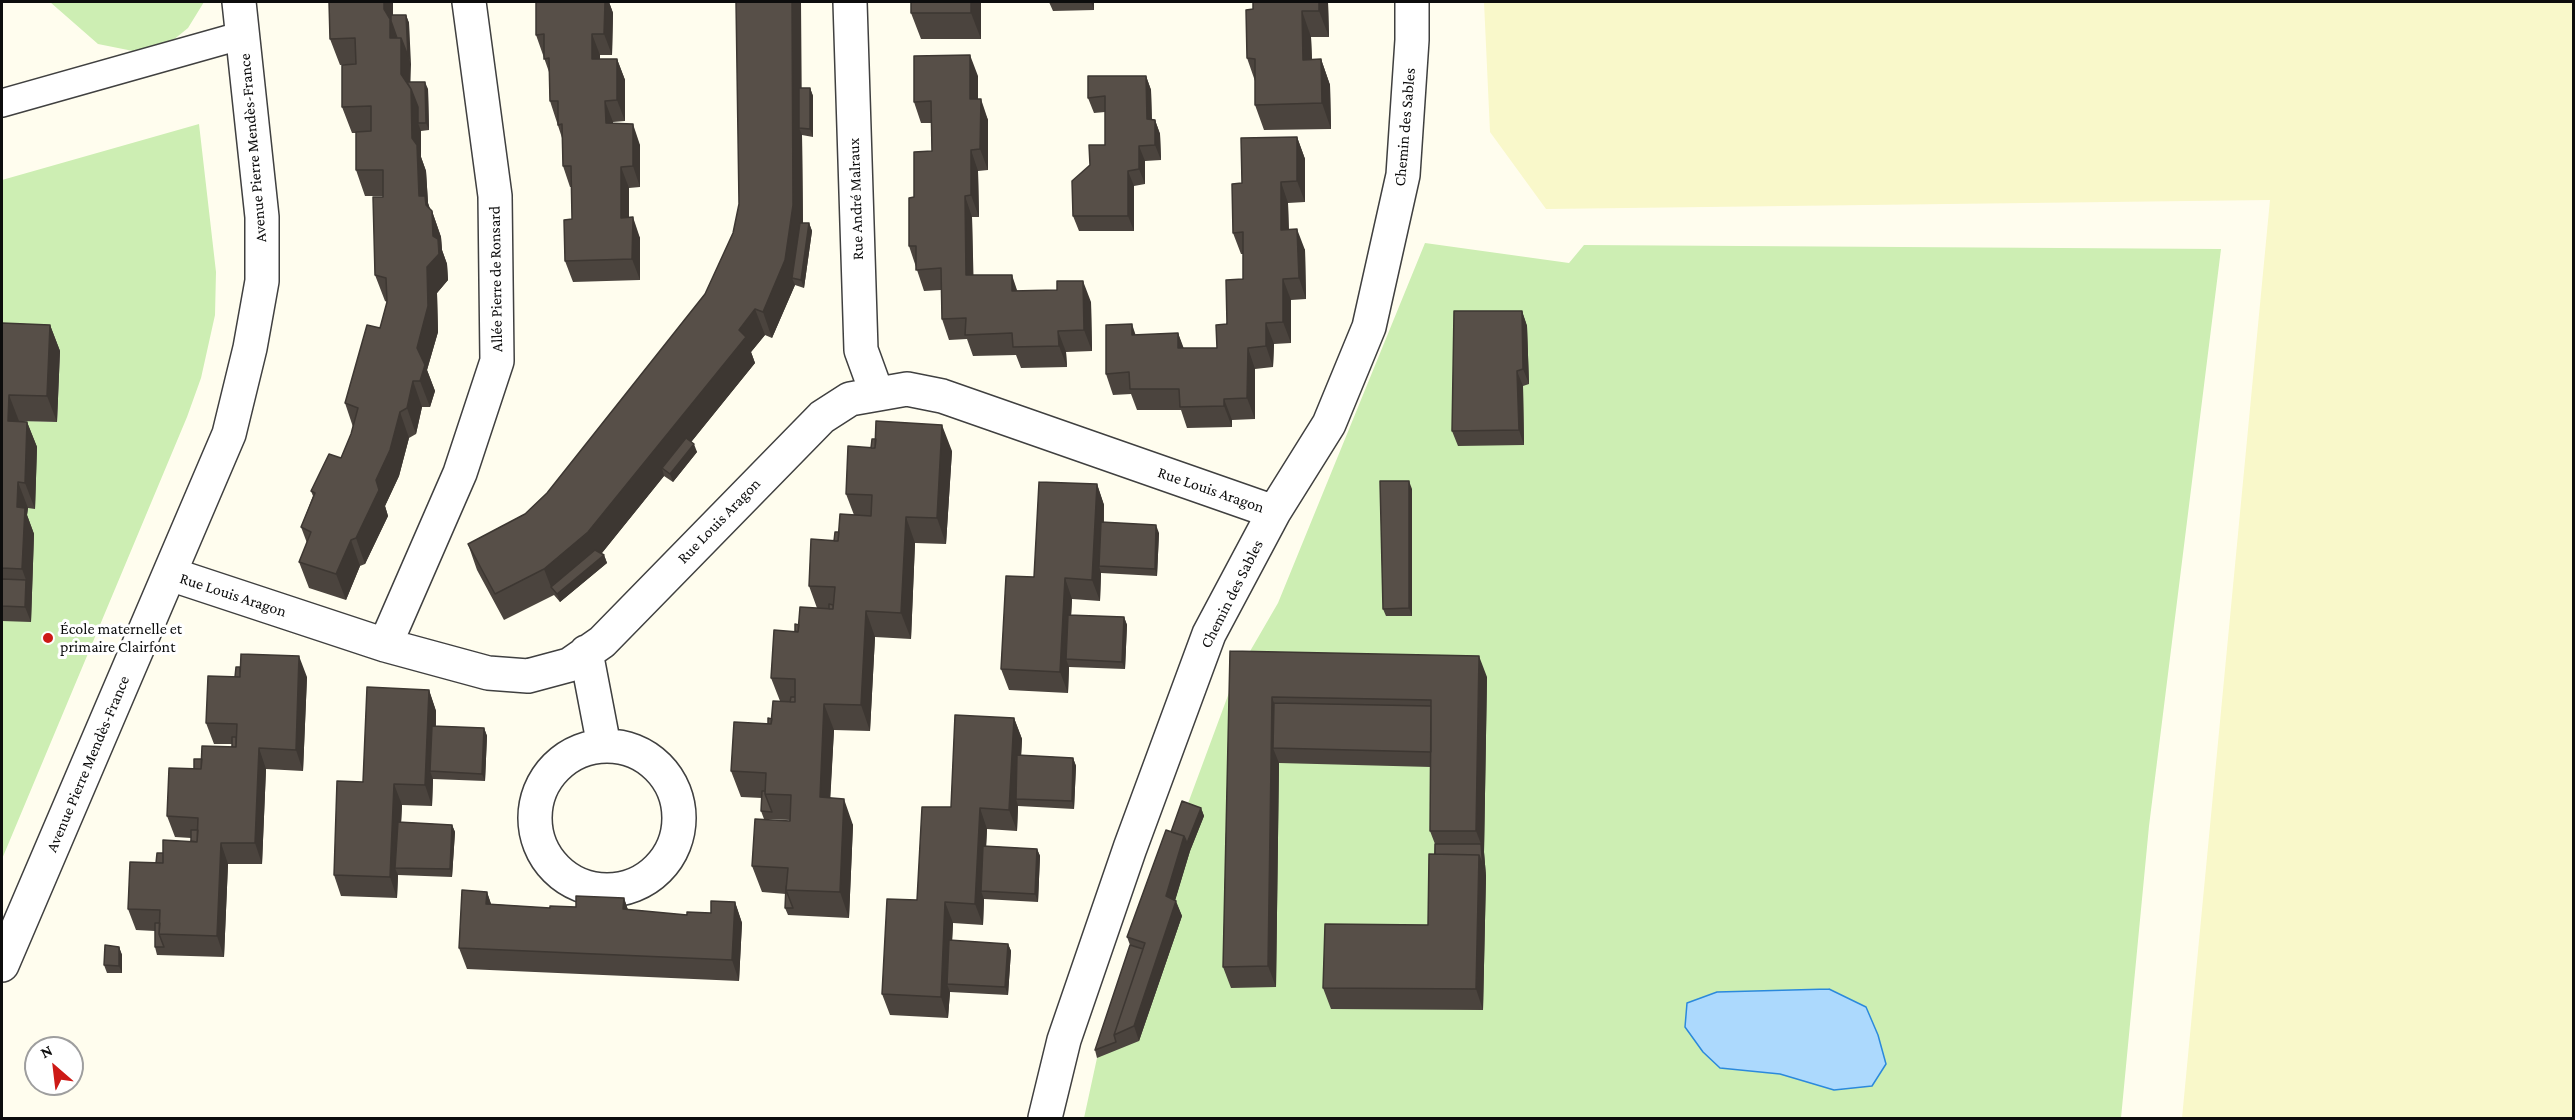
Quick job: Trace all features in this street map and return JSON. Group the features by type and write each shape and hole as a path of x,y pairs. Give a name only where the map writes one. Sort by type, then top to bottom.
{"street":[{"name":"Avenue Pierre Mendès-France","path":"2,966 230,434 250,348 261,281 262,217 239,2"},
{"name":"Allée Pierre de Ronsard","path":"385,645 460,473 497,361 495,195 469,2"},
{"name":"Rue André Malraux","path":"850,2 861,350 877,394"},
{"name":"Chemin des Sables","path":"1045,1119 1064,1040 1130,848 1209,633 1274,512 1329,424 1369,327 1403,175 1412,40 1412,2"},
{"name":"Rue Louis Aragon","path":"170,574 385,645 488,673 528,676 569,665 602,642 822,417 850,399 907,389 942,396 1274,512"},
{"path":"586,652 604,746"},
{"path":"604,746 625,748 644,756 660,769 672,786 679,805 680,826 675,846 664,864 649,877 630,887 610,891 590,889 570,881 554,868 542,852 536,832 535,812 539,791 550,774 565,759 584,750 604,746"}],"lane":[{"path":"2,103 243,35"}],"green space":[{"path":"50,2 204,2 188,28 172,41 153,48 133,51 98,44"},
{"path":"1484,2 2573,2 2573,1118 2182,1118 2270,200 1546,209 1490,132"},
{"name":"École maternelle et primaire Clairfont","path":"199,124 216,272 215,315 201,378 187,417 2,859 2,420 57,422 60,352 2,349 2,180"},
{"path":"1425,243 1569,263 1584,245 2221,249 2149,826 2121,1118 1084,1118 1097,1058 1133,952 1230,690 1278,603"}],"water":[{"path":"1829,989 1866,1007 1878,1035 1886,1064 1872,1086 1834,1090 1780,1074 1720,1068 1703,1052 1685,1027 1687,1003 1717,992"}],"building":[{"path":"329,2 384,2 384,9 390,19 390,38 401,38 401,74 411,89 412,138 417,145 419,196 425,196 426,205 432,211 433,236 438,239 439,254 427,267 428,306 417,348 425,365 420,381 413,381 407,408 400,412 390,450 376,480 379,490 356,538 351,540 336,574 299,562 311,532 301,527 315,493 311,491 329,454 341,458 351,434 358,408 345,403 367,325 380,328 387,302 386,278 375,275 373,197 383,197 383,170 356,170 356,132 371,131 371,106 342,107 342,65 356,64 355,38 330,39"},
{"path":"536,2 605,2 604,34 592,34 592,59 617,59 617,100 605,101 606,123 633,124 633,166 621,167 621,218 633,217 632,259 565,261 564,220 572,219 571,166 563,166 562,124 558,125 558,101 550,101 549,58 544,59 544,34 536,35"},
{"path":"736,2 792,2 793,205 785,260 763,312 755,309 739,330 746,337 588,532 544,569 495,594 468,544 525,514 547,493 705,294 733,233 739,204"},
{"path":"911,2 971,2 971,13 911,13"},
{"path":"1253,2 1319,2 1319,11 1302,11 1303,60 1321,59 1322,103 1255,105 1255,59 1247,58 1246,10 1253,9"},
{"path":"391,15 406,15 408,56 401,38 397,38"},
{"path":"970,55 970,99 981,99 980,149 971,150 971,195 965,196 966,275 1012,275 1012,291 1057,290 1057,281 1083,281 1084,330 1058,331 1059,346 1013,347 1012,333 965,335 966,318 942,319 941,268 916,270 916,246 909,246 909,198 914,197 914,152 932,151 931,101 914,102 914,56"},
{"path":"1088,76 1146,76 1147,119 1155,120 1155,145 1139,146 1139,169 1128,171 1128,216 1073,216 1072,181 1090,165 1089,145 1105,145 1105,96 1088,98"},
{"path":"407,82 425,82 426,123 418,123 418,107"},
{"path":"799,88 810,88 810,129 799,128"},
{"path":"1297,137 1297,181 1281,182 1281,230 1297,229 1299,278 1283,279 1283,322 1266,323 1266,346 1248,348 1247,398 1224,399 1224,406 1180,407 1179,389 1130,389 1129,372 1106,374 1106,325 1132,324 1132,335 1178,333 1178,348 1217,348 1216,325 1227,324 1226,280 1243,279 1243,232 1233,233 1232,184 1242,183 1241,138"},
{"path":"800,223 809,223 801,280 792,278"},
{"path":"1454,311 1522,311 1523,369 1517,371 1519,430 1452,431"},
{"path":"2,323 50,325 47,396 9,395 8,421 27,422 25,483 18,482 17,507 25,508 22,569 2,568"},
{"path":"876,421 942,425 937,518 906,517 901,613 866,611 861,705 824,704 820,797 844,799 840,892 786,890 788,868 752,866 755,819 790,821 791,795 765,794 766,773 731,771 734,722 771,724 773,701 795,702 795,679 771,678 774,630 798,632 800,607 833,609 835,587 809,586 811,539 838,541 840,514 871,516 872,495 846,494 848,446 875,448"},
{"path":"686,438 694,444 670,474 662,468"},
{"path":"872,439 876,439 875,448 871,448"},
{"path":"1380,481 1409,481 1409,608 1383,609"},
{"path":"1039,482 1097,484 1092,580 1065,578 1060,672 1001,669 1006,576 1034,577"},
{"path":"1101,522 1156,525 1155,569 1099,566"},
{"path":"835,532 839,532 838,541 834,541"},
{"path":"595,550 604,555 557,594 551,587"},
{"path":"2,579 26,580 25,607 2,606"},
{"path":"1068,615 1124,617 1122,662 1066,659"},
{"path":"795,624 799,625 798,632 795,631"},
{"path":"1230,651 1479,656 1476,831 1430,831 1431,700 1272,697 1268,966 1223,967"},
{"path":"241,654 299,656 296,750 259,748 255,843 221,843 217,936 159,934 160,910 128,909 130,862 163,863 163,840 197,842 198,818 167,816 169,768 201,769 202,746 236,747 237,724 206,723 208,676 240,677"},
{"path":"236,667 240,667 240,677 235,677"},
{"path":"367,687 429,690 425,785 394,784 390,877 334,875 337,781 363,782"},
{"path":"1274,703 1431,706 1431,752 1273,748"},
{"path":"955,715 1014,718 1009,810 980,808 975,904 945,902 941,997 882,994 887,899 917,900 922,807 951,807"},
{"path":"432,726 484,728 482,774 430,771"},
{"path":"232,737 236,737 236,747 232,747"},
{"path":"1017,755 1073,758 1072,801 1016,799"},
{"path":"194,759 202,759 201,769 194,769"},
{"path":"762,791 765,791 772,812 761,811"},
{"path":"1182,801 1201,808 1187,843 1184,836 1171,832"},
{"path":"398,822 452,825 450,869 395,868"},
{"path":"191,830 198,830 197,842 191,841"},
{"path":"1166,830 1184,836 1166,896 1176,901 1134,1026 1114,1035 1145,943 1127,937"},
{"path":"1435,844 1481,844 1483,868 1479,855 1435,854"},
{"path":"983,846 1037,849 1035,894 981,891"},
{"path":"157,853 163,853 163,863 156,863"},
{"path":"1429,854 1479,855 1476,989 1323,988 1325,924 1428,925"},
{"path":"786,886 786,890 793,908 785,908"},
{"path":"462,890 487,892 486,904 550,908 550,906 576,907 576,896 624,898 623,909 687,915 687,912 711,913 711,901 735,902 732,960 459,948"},
{"path":"155,923 160,923 159,934 164,947 155,947"},
{"path":"949,940 1008,944 1005,987 947,984"},
{"path":"105,945 119,947 119,966 104,965"},
{"path":"1130,945 1143,949 1114,1035 1116,1042 1095,1050"}],"place":[{"name":"École maternelle et primaire Clairfont","path":"48,638"}]}
